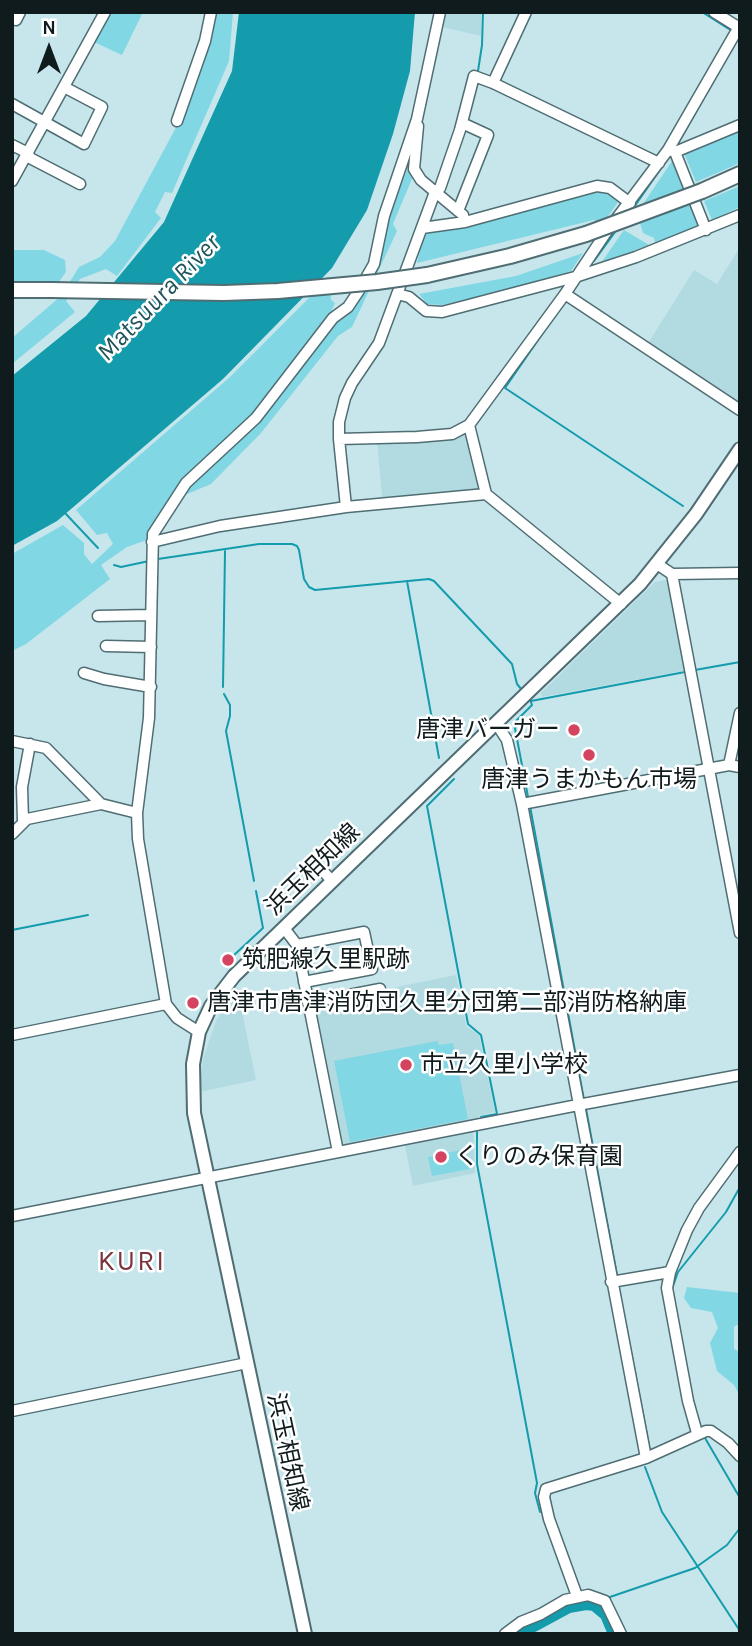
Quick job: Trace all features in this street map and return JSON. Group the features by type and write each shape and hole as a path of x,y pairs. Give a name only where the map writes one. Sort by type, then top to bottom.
{"highway":[{"path":"12,290 224,293 364,284 427,275 510,256 586,234 740,174"}],"main road":[{"name":"浜玉相知線","path":"305,1634 192,1099 193,1064 200,1032 211,1006 225,985 284,928 327,876 496,723 621,604 657,564 703,505 740,449"}],"street":[{"path":"12,181 105,12"},
{"path":"177,121 205,41 211,12"},
{"path":"200,1032 177,1018 166,1004 138,839 137,813 151,687 153,534 186,483 256,418 333,318 348,307 359,292 373,264 384,216 417,119 440,12"},
{"path":"493,83 526,12"},
{"path":"339,439 452,434 469,425 629,203 659,163 672,151 737,29 715,12"},
{"path":"346,507 339,439 339,422 345,398 379,343 435,192 440,188 462,123 474,76 659,163"},
{"path":"12,104 84,144 102,107 64,87"},
{"path":"417,119 419,133 414,169 421,180 463,215 465,222"},
{"path":"458,211 488,135 462,123"},
{"path":"672,151 740,125"},
{"path":"12,145 28,153 30,158 80,184"},
{"path":"672,151 706,230"},
{"path":"422,228 465,222 597,186 610,188 629,203"},
{"path":"397,294 409,297 426,311 442,312 575,277 636,257 740,215"},
{"path":"565,294 740,410"},
{"path":"469,425 486,494 621,604"},
{"path":"152,542 220,526 346,507 486,494"},
{"path":"657,564 673,574 740,573"},
{"path":"673,574 740,933"},
{"path":"98,616 150,615"},
{"path":"106,646 150,647"},
{"path":"84,673 151,687"},
{"path":"526,803 734,766 740,713"},
{"path":"496,723 507,740 515,781 526,803 616,1281 646,1458"},
{"path":"12,741 46,748 100,804"},
{"path":"23,821 17,787 30,744"},
{"path":"12,834 23,821 100,804 137,813"},
{"path":"284,928 296,945 338,1152"},
{"path":"296,945 364,932 372,969 304,982"},
{"path":"308,1003 380,989"},
{"path":"12,1035 166,1004"},
{"path":"12,1216 740,1075"},
{"path":"697,1433 667,1288 670,1272 687,1230 699,1208 737,1163 740,1152"},
{"path":"616,1281 670,1272"},
{"path":"12,1411 247,1363"},
{"path":"577,1596 549,1519 544,1492 547,1489 646,1458 697,1433 711,1431 728,1443 740,1457"},
{"path":"505,1634 521,1622 577,1596 588,1595 606,1601 621,1634"}],"shaded area":[{"path":"109,12 143,12 122,55 94,42"},
{"path":"213,12 233,12 229,61 172,193 165,192 155,212 161,218 117,276 106,269 80,279 66,301 75,312 12,364 12,338 61,296 79,267 100,257 115,241 180,120"},
{"path":"445,12 481,12 481,36 443,27"},
{"path":"740,130 740,163 696,182 684,153"},
{"path":"672,161 698,227 655,243 654,238 643,233 637,213"},
{"path":"408,167 414,174 393,224 397,231 352,327 338,336 261,433 211,484 168,502 147,540 127,547 101,565 110,579 26,644 12,651 12,554 63,525 84,543 84,554 92,564 113,544 107,533 97,535 76,510 230,377 329,278 331,300 335,303 328,319 335,323 353,308"},
{"path":"740,186 740,207 712,220 704,201"},
{"path":"598,192 608,193 618,202 602,225 594,220 417,263 424,232 467,227"},
{"path":"624,230 649,245 601,263"},
{"path":"740,247 740,406 647,345 694,270 717,284"},
{"path":"12,250 44,250 65,260 66,272 58,283 12,282"},
{"path":"583,253 571,271 518,287 442,305 427,304 419,294 516,276"},
{"path":"472,426 487,492 383,507 377,440"},
{"path":"670,579 687,670 542,697 541,693 655,582"},
{"name":"市立久里小学校","path":"456,975 466,1026 479,1035 495,1112 479,1116 479,1120 343,1147 314,1004"},
{"path":"237,987 256,1080 199,1092 203,1059 216,1021"},
{"path":"437,1041 439,1045 453,1043 468,1119 350,1142 334,1061"},
{"name":"くりのみ保育園","path":"473,1127 475,1173 413,1186 404,1141"},
{"path":"466,1149 470,1169 432,1176 428,1157"},
{"path":"687,1287 740,1293 740,1323 734,1327 734,1349 740,1352 740,1396 734,1385 717,1371 710,1343 718,1328 712,1312 691,1308 684,1298"}],"water":[{"name":"Matsuura River","path":"239,12 415,12 410,71 393,134 367,210 332,268 223,379 57,521 12,546 12,376 86,316 164,222 232,71"}],"waterway":[{"path":"478,71 483,12"},
{"path":"702,12 732,31"},
{"path":"676,147 739,36"},
{"path":"632,210 671,154"},
{"path":"594,261 618,228"},
{"path":"573,290 577,285"},
{"path":"556,314 505,388 683,506"},
{"path":"65,513 98,548"},
{"path":"158,559 259,544 292,544 299,550 304,579 309,587 315,590 429,579 434,581 512,664 517,684 522,690"},
{"path":"223,687 225,551"},
{"path":"114,565 121,567 149,561"},
{"path":"407,581 439,758"},
{"path":"695,670 740,662"},
{"path":"531,701 685,672"},
{"path":"224,694 230,705 226,731 254,881"},
{"path":"528,797 514,723 532,705 530,699"},
{"path":"454,779 427,806 468,1024 481,1035 497,1114 481,1117"},
{"path":"530,806 584,1100"},
{"path":"232,957 263,928 256,891"},
{"path":"12,930 88,915"},
{"path":"586,1109 617,1275"},
{"path":"477,1132 477,1164 537,1483 535,1493 540,1512"},
{"path":"672,1289 678,1272 726,1212 740,1187"},
{"path":"618,1284 650,1451"},
{"path":"705,1438 740,1498"},
{"path":"645,1467 662,1512 740,1631"},
{"path":"607,1598 695,1568 727,1545 740,1528"},
{"path":"519,1634 569,1607 586,1604 594,1605 606,1615 614,1634"}],"place":[{"name":"唐津バーガー","path":"574,730"},
{"name":"唐津うまかもん市場","path":"589,755"},
{"name":"筑肥線久里駅跡","path":"228,960"},
{"name":"唐津市唐津消防団久里分団第二部消防格納庫","path":"193,1003"},
{"name":"市立久里小学校","path":"406,1065"},
{"name":"くりのみ保育園","path":"441,1157"}],"district":[{"name":"KURI","path":"132,1262"}]}
